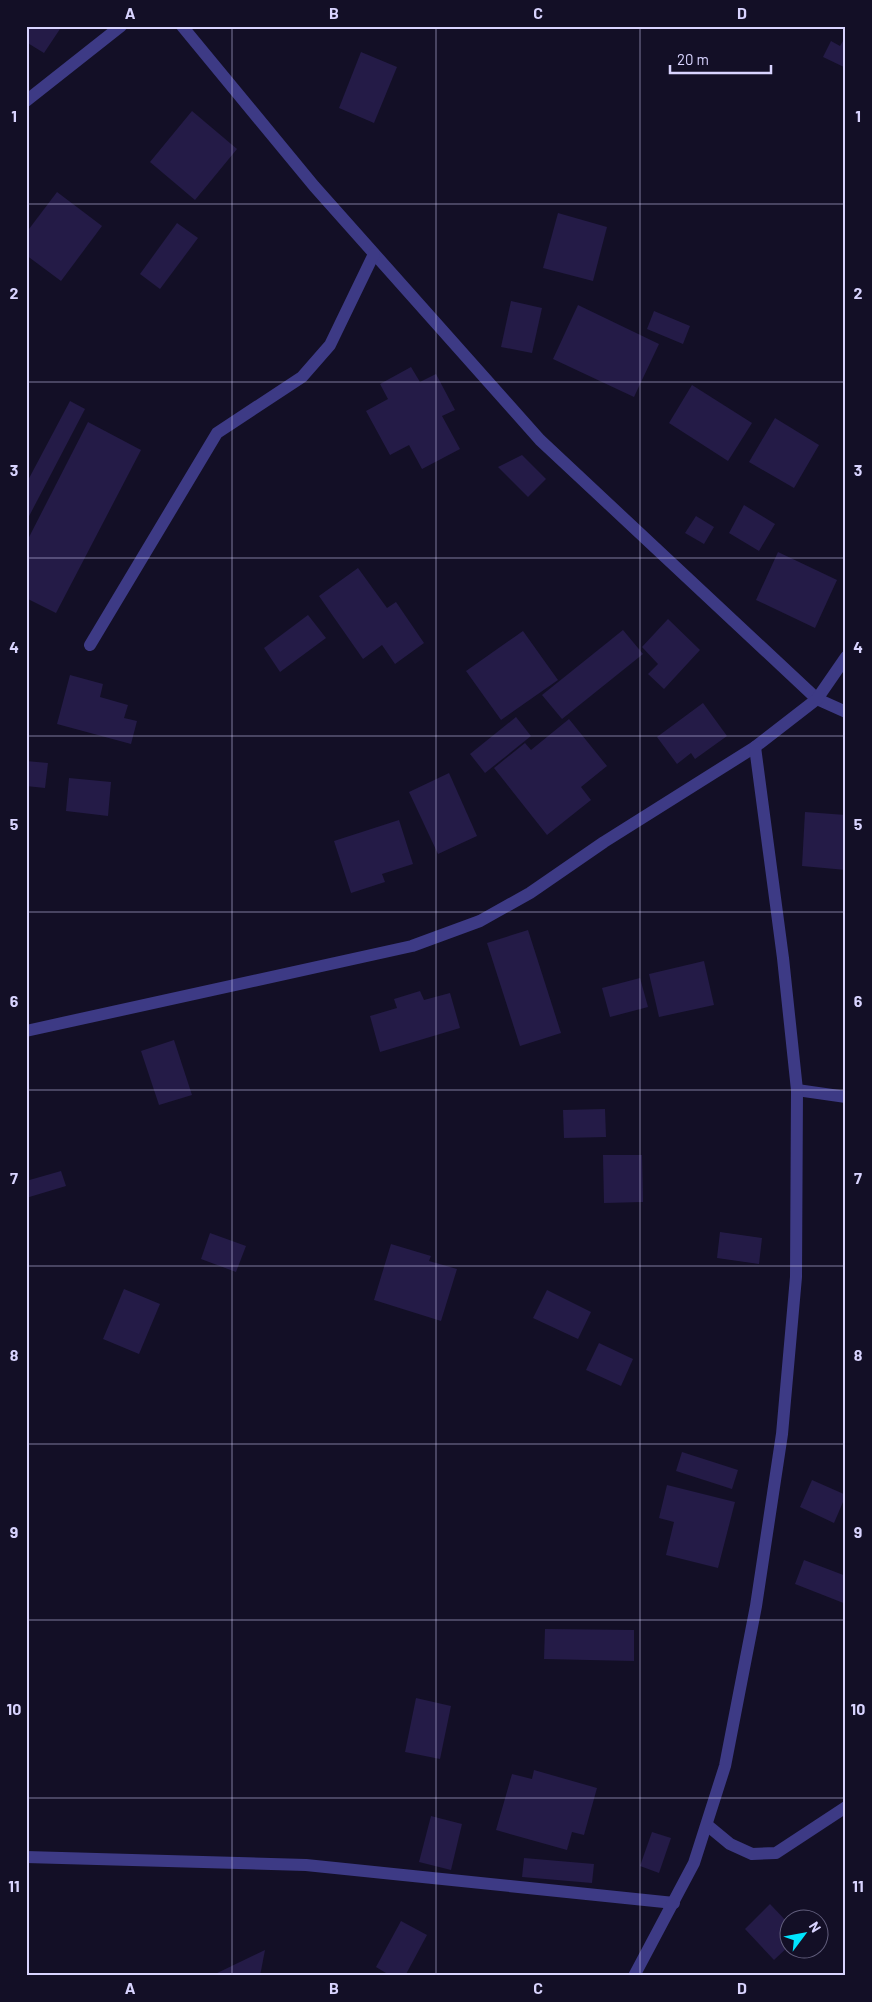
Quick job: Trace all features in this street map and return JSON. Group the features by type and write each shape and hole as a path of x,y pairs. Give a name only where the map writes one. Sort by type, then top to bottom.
{"street":[{"path":"26,101 121,26"},
{"path":"182,26 314,186 540,440 817,699 846,712"},
{"path":"90,645 217,433 302,377 330,345 374,254"},
{"path":"26,1031 412,946 480,921 530,893 604,842 755,747 817,699 846,657"},
{"path":"634,1976 694,1863 725,1766 754,1615 782,1434 796,1277 797,1090 783,958 755,747"},
{"path":"797,1090 846,1097"},
{"path":"707,1825 730,1844 752,1854 776,1854 846,1807"},
{"path":"26,1857 306,1864 674,1903"}],"building":[{"path":"26,26 62,26 44,53 26,42"},
{"path":"846,36 846,68 823,57 831,41 840,46"},
{"path":"361,52 397,67 374,123 339,108"},
{"path":"192,111 237,149 195,200 150,162"},
{"path":"57,192 102,226 61,281 26,255 26,233"},
{"path":"558,213 607,227 593,281 543,268"},
{"path":"177,223 198,238 160,289 140,274"},
{"path":"511,301 542,308 532,353 501,347"},
{"path":"578,305 659,344 634,397 553,359"},
{"path":"654,311 690,326 683,344 647,329"},
{"path":"411,367 420,382 436,374 455,410 442,416 460,449 422,469 409,445 390,455 366,411 388,399 380,384"},
{"path":"692,385 752,423 728,461 669,423"},
{"path":"70,401 85,409 26,522 26,484"},
{"path":"775,418 819,445 794,488 749,462"},
{"path":"88,422 141,450 56,613 26,598 26,543"},
{"path":"522,455 546,479 528,497 498,467"},
{"path":"744,505 775,524 759,551 729,533"},
{"path":"696,516 714,527 704,544 685,533"},
{"path":"778,552 837,580 815,628 756,600"},
{"path":"358,568 387,608 396,602 424,643 395,664 382,645 363,659 319,596"},
{"path":"308,615 326,638 280,672 264,648"},
{"path":"668,619 700,650 664,689 648,674 658,664 642,647"},
{"path":"623,630 643,654 562,719 542,695"},
{"path":"523,631 558,680 501,720 466,671"},
{"path":"70,675 103,684 100,697 128,705 124,718 137,721 131,744 57,724"},
{"path":"703,703 727,736 695,759 691,753 677,764 657,737"},
{"path":"516,717 531,736 485,773 470,754"},
{"path":"569,719 607,766 581,787 591,800 547,835 494,768 525,743 531,750"},
{"path":"26,761 48,763 45,788 26,786"},
{"path":"449,773 477,836 438,854 409,792"},
{"path":"69,778 111,782 108,816 66,811"},
{"path":"805,812 846,815 846,870 802,866"},
{"path":"399,820 413,864 382,874 385,882 351,893 334,841"},
{"path":"528,930 561,1033 520,1046 487,943"},
{"path":"704,961 714,1005 659,1017 649,974"},
{"path":"640,978 648,1007 610,1017 602,988"},
{"path":"420,991 424,1000 450,993 460,1028 380,1052 370,1016 397,1008 394,999"},
{"path":"174,1040 192,1095 159,1105 141,1051"},
{"path":"605,1109 606,1137 564,1138 563,1110"},
{"path":"603,1155 642,1155 643,1202 604,1203"},
{"path":"61,1171 66,1186 26,1198 26,1181"},
{"path":"720,1232 762,1238 759,1264 717,1258"},
{"path":"210,1233 246,1246 236,1272 201,1259"},
{"path":"391,1244 431,1256 429,1261 457,1269 441,1321 374,1300"},
{"path":"124,1289 160,1304 139,1354 103,1339"},
{"path":"547,1290 591,1312 578,1339 533,1318"},
{"path":"599,1343 633,1359 621,1386 586,1370"},
{"path":"682,1452 738,1470 732,1489 676,1471"},
{"path":"812,1480 846,1495 834,1523 800,1507"},
{"path":"667,1485 735,1502 718,1568 666,1555 674,1522 659,1518"},
{"path":"804,1560 846,1576 846,1604 795,1584"},
{"path":"545,1629 634,1630 634,1661 544,1659"},
{"path":"416,1698 451,1706 440,1759 405,1752"},
{"path":"534,1770 597,1788 584,1835 572,1832 567,1850 496,1830 512,1774 532,1779"},
{"path":"431,1816 462,1824 451,1870 419,1862"},
{"path":"652,1832 671,1838 659,1873 640,1866"},
{"path":"524,1858 594,1864 592,1883 522,1877"},
{"path":"770,1904 780,1914 780,1954 774,1960 745,1929"},
{"path":"401,1921 427,1935 405,1976 391,1976 376,1967"},
{"path":"265,1950 260,1976 211,1976"}]}
